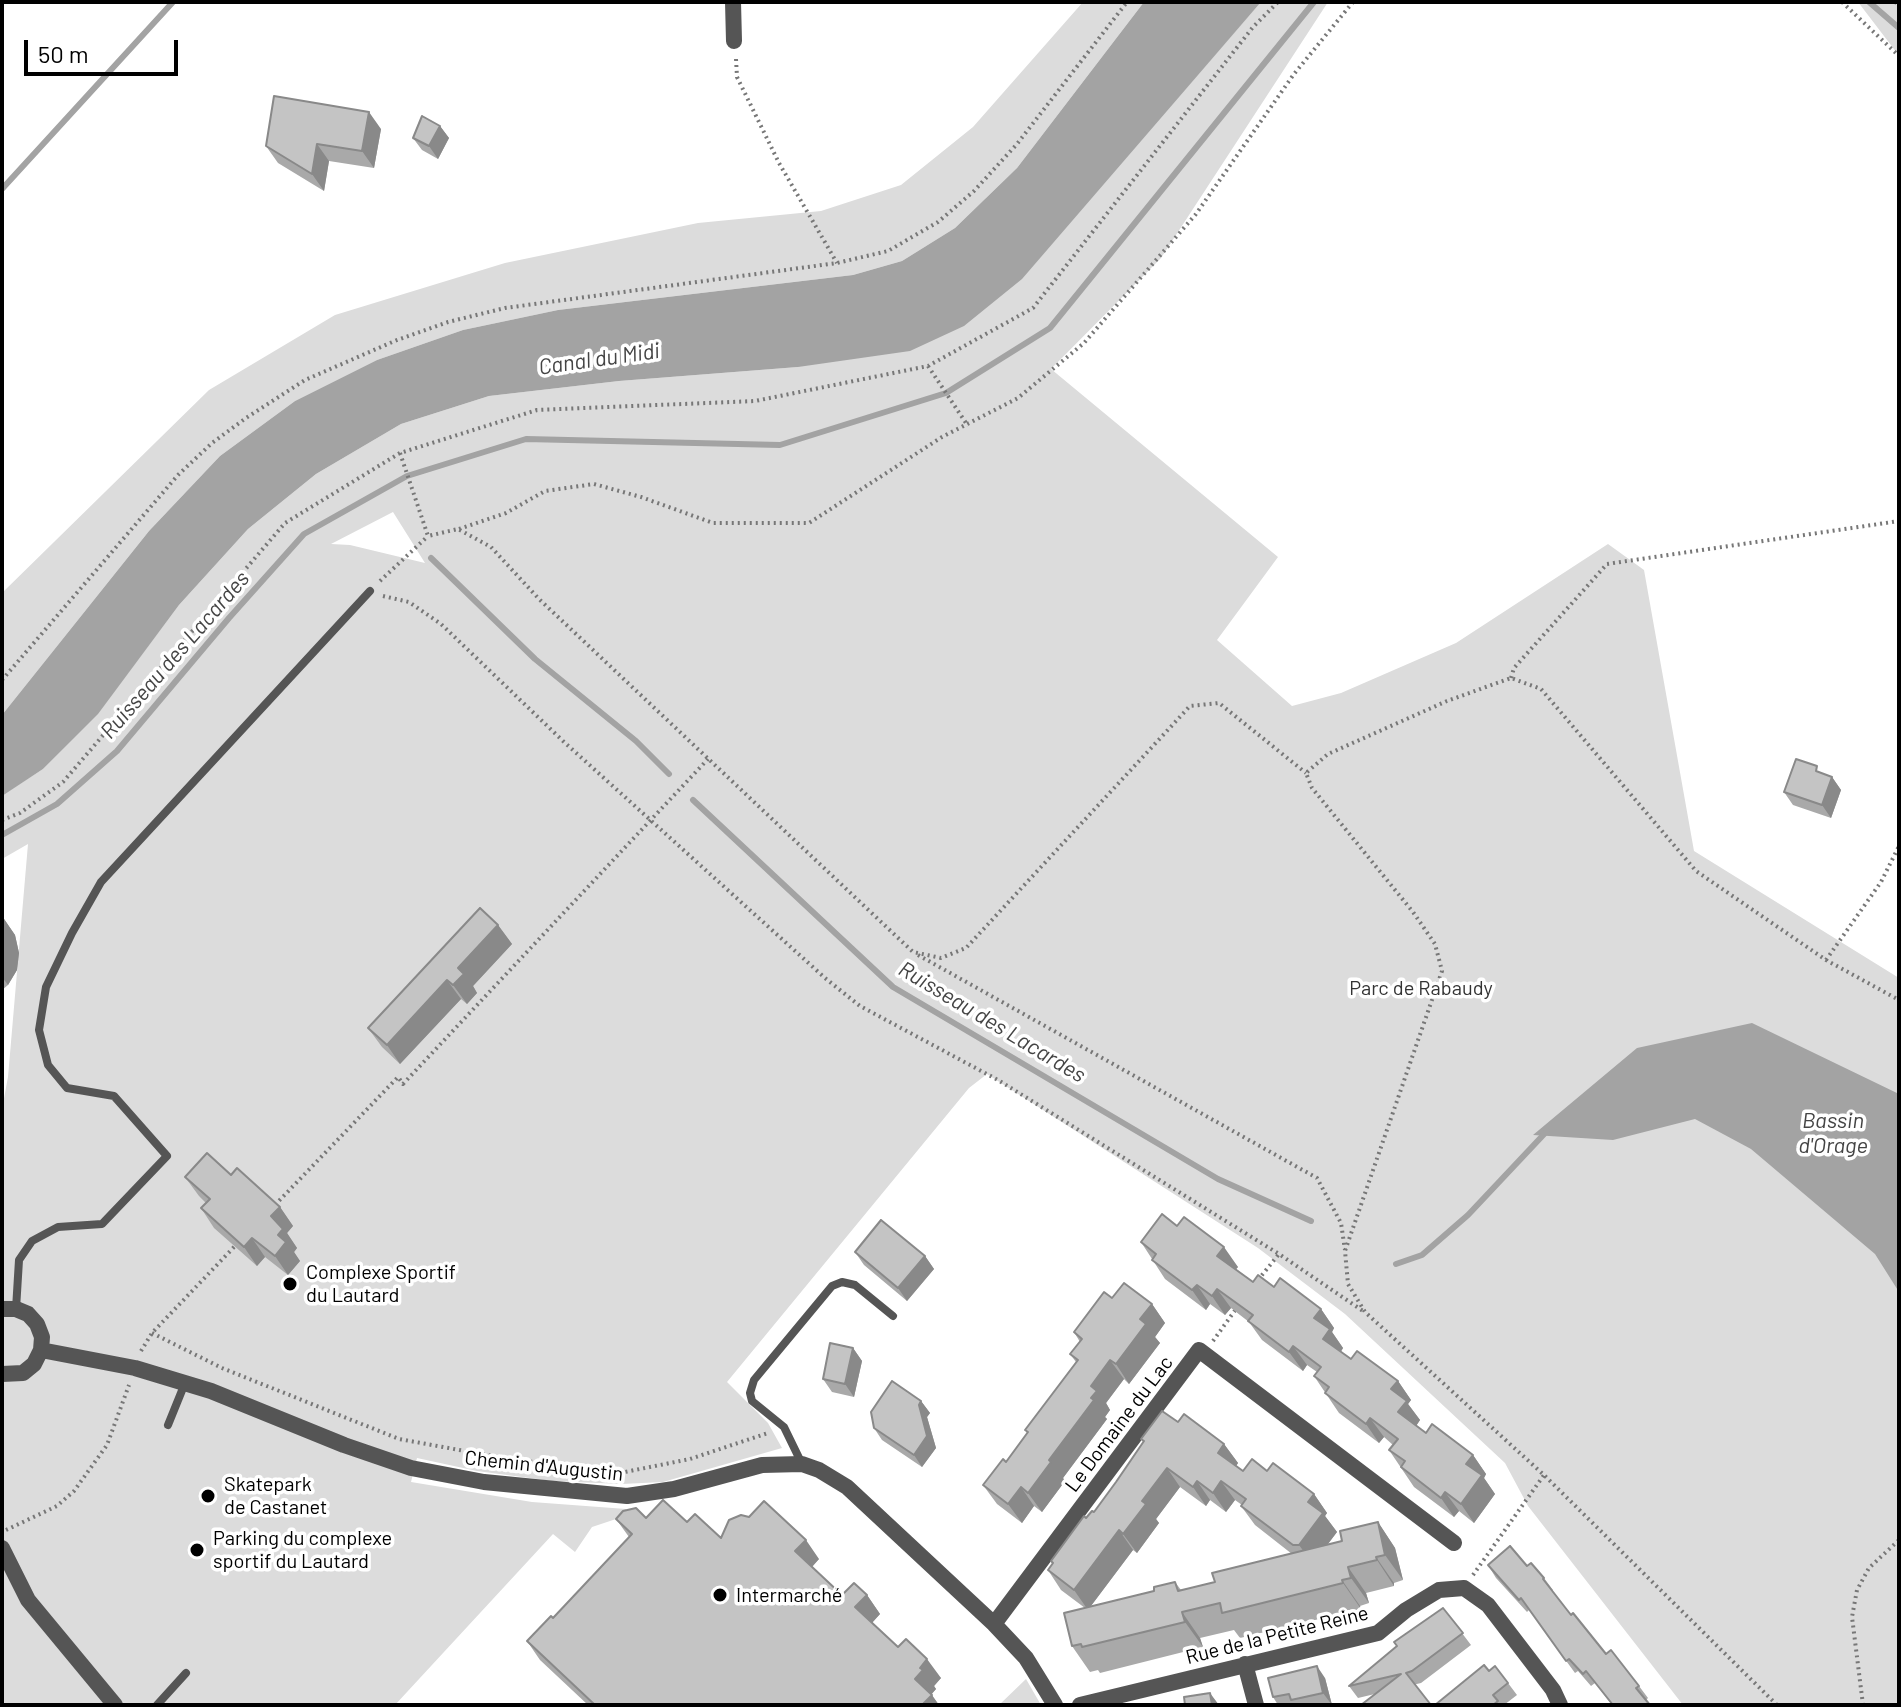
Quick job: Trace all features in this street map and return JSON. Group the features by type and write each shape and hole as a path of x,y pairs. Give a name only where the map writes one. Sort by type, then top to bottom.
{"street":[{"path":"733,2 734,41"},
{"path":"4,1379 23,1373 34,1364 41,1350 42,1337 37,1324 28,1314 9,1309"},
{"name":"Chemin d'Augustin","path":"41,1350 135,1368 185,1383 411,1468 484,1482 627,1496 674,1489 762,1465 802,1464 847,1487 994,1624 1026,1658 1055,1705"},
{"name":"Le Domaine du Lac","path":"994,1624 1199,1350 1454,1543"},
{"path":"2,1548 28,1600 115,1705"},
{"path":"1464,1588 1488,1605 1553,1690 1560,1705"},
{"name":"Rue de la Petite Reine","path":"1080,1705 1378,1633 1406,1610 1439,1590 1464,1588"},
{"path":"1245,1664 1256,1705"}],"lane":[{"path":"9,1309 19,1260 32,1241 58,1227 102,1224 167,1156 114,1096 67,1088 48,1065 39,1030 46,987 72,933 101,882 370,591"},
{"path":"802,1464 784,1427 752,1401 751,1386 826,1291 842,1282 855,1285 893,1316"},
{"path":"168,1425 185,1383"},
{"path":"157,1705 186,1673"}],"path":[{"path":"2,680 178,475 235,426 305,380 409,336 448,322 505,308 837,263 867,257 911,240 957,207 1017,144 1127,2"},
{"path":"2,820 20,813 63,782 285,523 400,453 537,410 755,401 928,366 1033,308 1253,27 1278,2"},
{"path":"370,591 428,536 506,513 545,491 594,484 713,523 809,523 942,437 1018,398 1084,343 1196,214 1294,74 1353,2"},
{"path":"1842,2 1899,56"},
{"path":"734,41 737,77 779,163 837,263"},
{"path":"928,366 968,426"},
{"path":"400,453 428,536"},
{"path":"1511,678 1514,668 1607,564 1899,521"},
{"path":"458,529 491,547 539,599 913,952 1317,1178 1341,1223 1348,1284 1365,1312"},
{"path":"370,591 409,602 441,624 563,741 825,978 860,1006 998,1080 1279,1254 1365,1312 1544,1475 1777,1705"},
{"path":"1306,773 1328,754 1447,701 1511,678 1541,689 1696,871 1826,960 1899,1000"},
{"path":"913,952 941,958 966,948 1190,706 1219,703 1306,773 1312,788 1413,912 1435,944 1442,971 1345,1251"},
{"path":"273,1206 398,1077 403,1084 709,758"},
{"path":"1826,960 1881,882 1899,846"},
{"path":"2,1532 57,1506 74,1491 107,1445 144,1343 235,1246"},
{"path":"1254,1285 1279,1254"},
{"path":"1203,1353 1237,1308"},
{"name":"Chemin d'Augustin","path":"152,1333 222,1368 399,1439 553,1465 625,1472 690,1459 784,1427"},
{"path":"1464,1588 1544,1475"},
{"path":"1863,1705 1852,1617 1857,1590 1869,1568 1899,1540"}],"green space":[{"path":"1083,2 1144,2 1017,168 955,228 902,261 853,275 558,310 463,330 377,360 295,401 220,456 149,531 2,715 2,593 209,390 335,315 505,263 698,223 821,211 901,185 973,127"},
{"name":"Parc de Rabaudy","path":"1261,2 1328,2 1161,258 1051,369 1278,557 1217,640 1292,706 1341,693 1456,643 1608,544 1644,570 1694,851 1899,978 1899,1705 1683,1705 1528,1506 1505,1463 1345,1314 1258,1248 987,1074 969,1088 727,1382 768,1423 782,1448 663,1482 622,1484 552,1481 477,1471 417,1458 411,1482 532,1502 626,1509 625,1516 592,1527 575,1552 553,1534 395,1705 2,1705 2,1109 8,1077 28,844 2,859 2,795 43,769 97,714 179,605 248,529 316,474 401,424 489,396 619,381 798,367 1176,99","holes":["393,512 425,563 350,545 331,544"]},
{"path":"1858,2 1899,2 1899,59 1897,53"},
{"path":"1026,1679 1041,1705 999,1705"}],"water":[{"name":"Canal du Midi","path":"1144,2 1261,2 1022,279 964,326 910,351 798,367 619,381 489,396 401,424 316,474 248,529 179,605 98,714 43,769 2,796 2,715 149,531 220,456 295,401 377,360 463,330 558,310 853,275 902,261 955,228 1017,168"},
{"name":"Bassin d'Orage","path":"1752,1023 1899,1094 1899,1292 1875,1254 1751,1149 1695,1119 1613,1140 1533,1135 1637,1048"}],"building":[{"path":"274,96 369,112 362,151 317,144 312,174 266,146"},
{"path":"422,116 440,126 429,146 413,138"},
{"path":"1796,759 1817,766 1816,771 1832,777 1822,805 1784,792"},
{"path":"480,908 498,925 458,968 464,974 453,985 447,980 387,1045 368,1028"},
{"path":"207,1153 231,1175 237,1168 280,1207 271,1216 283,1229 278,1235 286,1242 275,1256 252,1238 244,1247 201,1208 210,1199 185,1177"},
{"path":"1162,1214 1177,1226 1184,1217 1224,1247 1217,1256 1253,1282 1258,1275 1274,1287 1280,1278 1321,1309 1314,1318 1330,1329 1323,1339 1351,1359 1357,1351 1398,1381 1391,1389 1407,1401 1398,1412 1426,1433 1432,1424 1473,1455 1466,1464 1482,1475 1461,1504 1445,1492 1441,1498 1401,1467 1405,1461 1389,1450 1398,1439 1370,1418 1366,1424 1325,1393 1329,1387 1314,1376 1321,1367 1293,1346 1289,1352 1248,1321 1253,1315 1217,1289 1212,1296 1197,1285 1192,1290 1152,1260 1156,1254 1141,1242"},
{"path":"881,1220 925,1256 898,1288 855,1252"},
{"path":"1124,1283 1152,1304 1140,1319 1146,1324 1116,1364 1110,1360 1091,1386 1097,1391 1091,1398 1094,1400 1028,1493 1021,1487 1008,1504 983,1485 1003,1459 1006,1462 1028,1432 1025,1430 1078,1360 1070,1354 1082,1339 1074,1332 1104,1292 1112,1298"},
{"path":"830,1343 853,1348 845,1384 823,1379"},
{"path":"892,1381 921,1401 919,1405 927,1436 914,1455 874,1428 871,1412"},
{"path":"1162,1411 1178,1422 1184,1414 1224,1444 1218,1453 1243,1471 1252,1459 1267,1471 1273,1463 1314,1494 1308,1502 1323,1513 1299,1545 1293,1545 1241,1506 1246,1499 1221,1481 1213,1493 1197,1481 1193,1487 1167,1468 1142,1501 1146,1504 1123,1534 1119,1530 1074,1590 1048,1570 1053,1563 1051,1561 1084,1516 1086,1518 1094,1512"},
{"name":"Intermarché","path":"663,1500 687,1522 695,1514 721,1538 729,1520 741,1515 749,1517 764,1501 806,1540 795,1551 842,1595 854,1583 867,1595 855,1607 898,1647 906,1639 927,1659 915,1679 932,1695 922,1705 595,1705 527,1641 551,1616 553,1618 632,1534 616,1519 623,1511 636,1508 646,1518"},
{"path":"1378,1522 1385,1555 1348,1567 1351,1578 1342,1580 1343,1583 1222,1613 1220,1603 1182,1612 1185,1622 1082,1647 1081,1644 1072,1646 1064,1613 1154,1591 1154,1587 1175,1582 1178,1591 1215,1582 1212,1573 1342,1541 1340,1531"},
{"path":"1510,1546 1527,1566 1531,1563 1606,1654 1611,1650 1650,1705 1613,1705 1586,1671 1583,1674 1569,1659 1566,1661 1521,1598 1519,1600 1488,1565"},
{"path":"1443,1608 1463,1633 1406,1673 1431,1705 1361,1705 1401,1674 1349,1686 1397,1646 1394,1642"},
{"path":"1484,1665 1489,1671 1495,1666 1508,1683 1493,1695 1498,1701 1493,1705 1435,1705"},
{"path":"1317,1666 1323,1693 1291,1700 1289,1694 1273,1697 1268,1678"},
{"path":"1210,1693 1212,1705 1185,1705 1184,1697"}],"waterway":[{"path":"2,189 173,2"},
{"path":"2,835 57,804 117,751 304,534 407,476 526,439 780,445 946,393 1050,328 1314,2"},
{"path":"1869,2 1899,28"},
{"name":"Ruisseau des Lacardes","path":"431,558 535,659 636,741 669,774"},
{"name":"Ruisseau des Lacardes","path":"693,800 893,987 1218,1179 1311,1221"},
{"name":"Ruisseau des Lacardes","path":"1396,1264 1422,1255 1468,1215 1547,1131"}],"place":[{"name":"Complexe Sportif du Lautard","path":"290,1284"},
{"name":"Skatepark de Castanet","path":"208,1496"},
{"name":"Parking du complexe sportif du Lautard","path":"197,1550"},
{"name":"Intermarché","path":"720,1595"}]}
